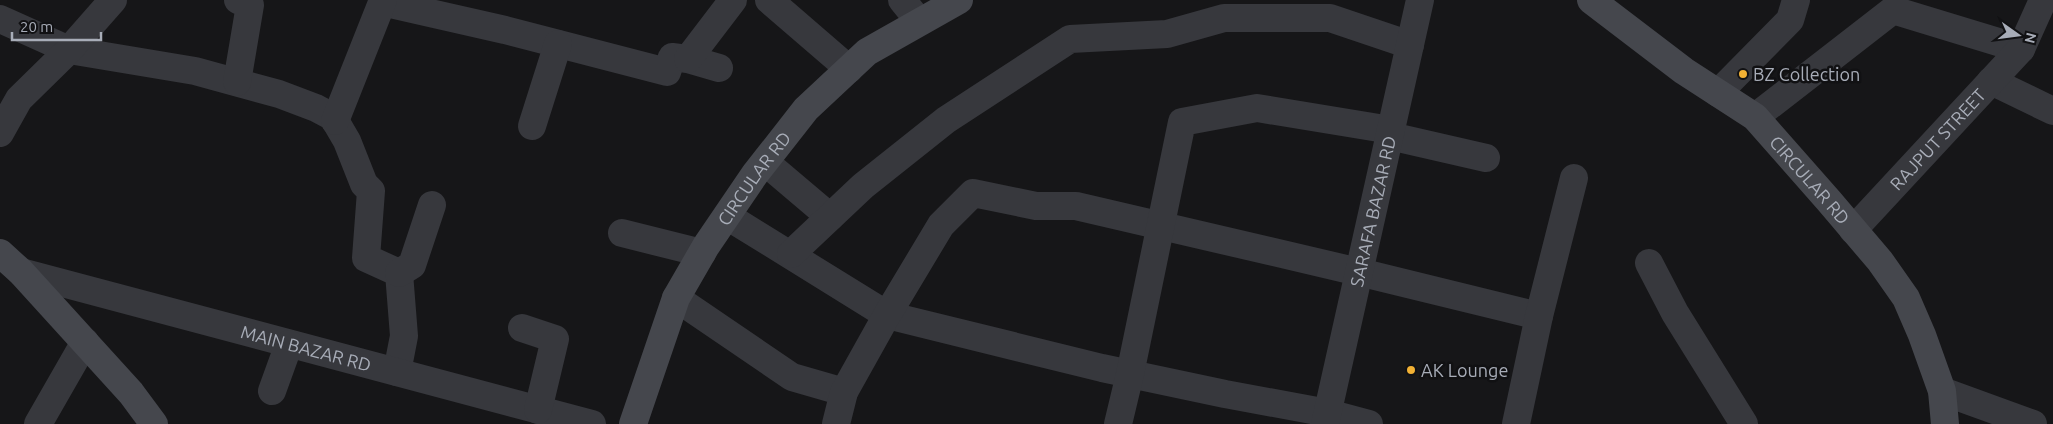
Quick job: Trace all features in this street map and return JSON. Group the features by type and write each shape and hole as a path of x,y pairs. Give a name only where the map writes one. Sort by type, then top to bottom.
{"street":[{"path":"0,133 20,99 69,50 113,0"},
{"path":"237,82 250,5 238,0"},
{"path":"688,59 733,0"},
{"path":"769,0 848,69"},
{"path":"902,0 919,21"},
{"name":"CIRCULAR RD","path":"633,424 676,298 702,253 765,162 806,109 867,52 959,0"},
{"name":"SARAFA BAZAR RD","path":"1327,418 1420,0"},
{"name":"CIRCULAR RD","path":"1591,0 1647,43 1754,117 1880,261 1906,298 1922,335 1942,391 1945,424"},
{"path":"1718,93 1790,20 1796,0"},
{"name":"RAJPUT STREET","path":"1853,230 2021,49 2044,0"},
{"path":"335,121 382,1 667,72 672,57 688,59 719,68"},
{"path":"791,254 863,186 946,120 1070,39 1167,34 1224,9 1330,18 1410,45"},
{"path":"1754,117 1893,10 2021,49"},
{"path":"0,19 69,50 195,72 237,82 279,94 316,108 333,117 348,141 364,184 371,191 366,258 399,273"},
{"path":"532,126 558,44"},
{"path":"1991,81 2053,111"},
{"path":"1118,424 1182,122 1257,108 1391,133 1486,158"},
{"path":"765,162 830,217"},
{"path":"1516,424 1539,316 1574,178"},
{"path":"836,424 844,392 887,315 941,225 973,193 1036,206 1076,206 1539,316"},
{"path":"399,273 412,265 432,205"},
{"path":"727,216 887,315 1130,374 1327,418 1369,424"},
{"path":"622,233 702,253"},
{"path":"0,253 21,272 131,393 154,424"},
{"path":"1649,263 1676,313 1744,424"},
{"name":"MAIN BAZAR RD","path":"21,272 592,424"},
{"path":"398,372 404,336 399,273"},
{"path":"676,298 792,377 844,392"},
{"path":"522,328 556,339 538,410"},
{"path":"38,424 85,342"},
{"path":"272,391 289,344"},
{"path":"1942,391 2033,424"}],"place":[{"name":"BZ Collection","path":"1743,74"},
{"name":"AK Lounge","path":"1411,370"}]}
